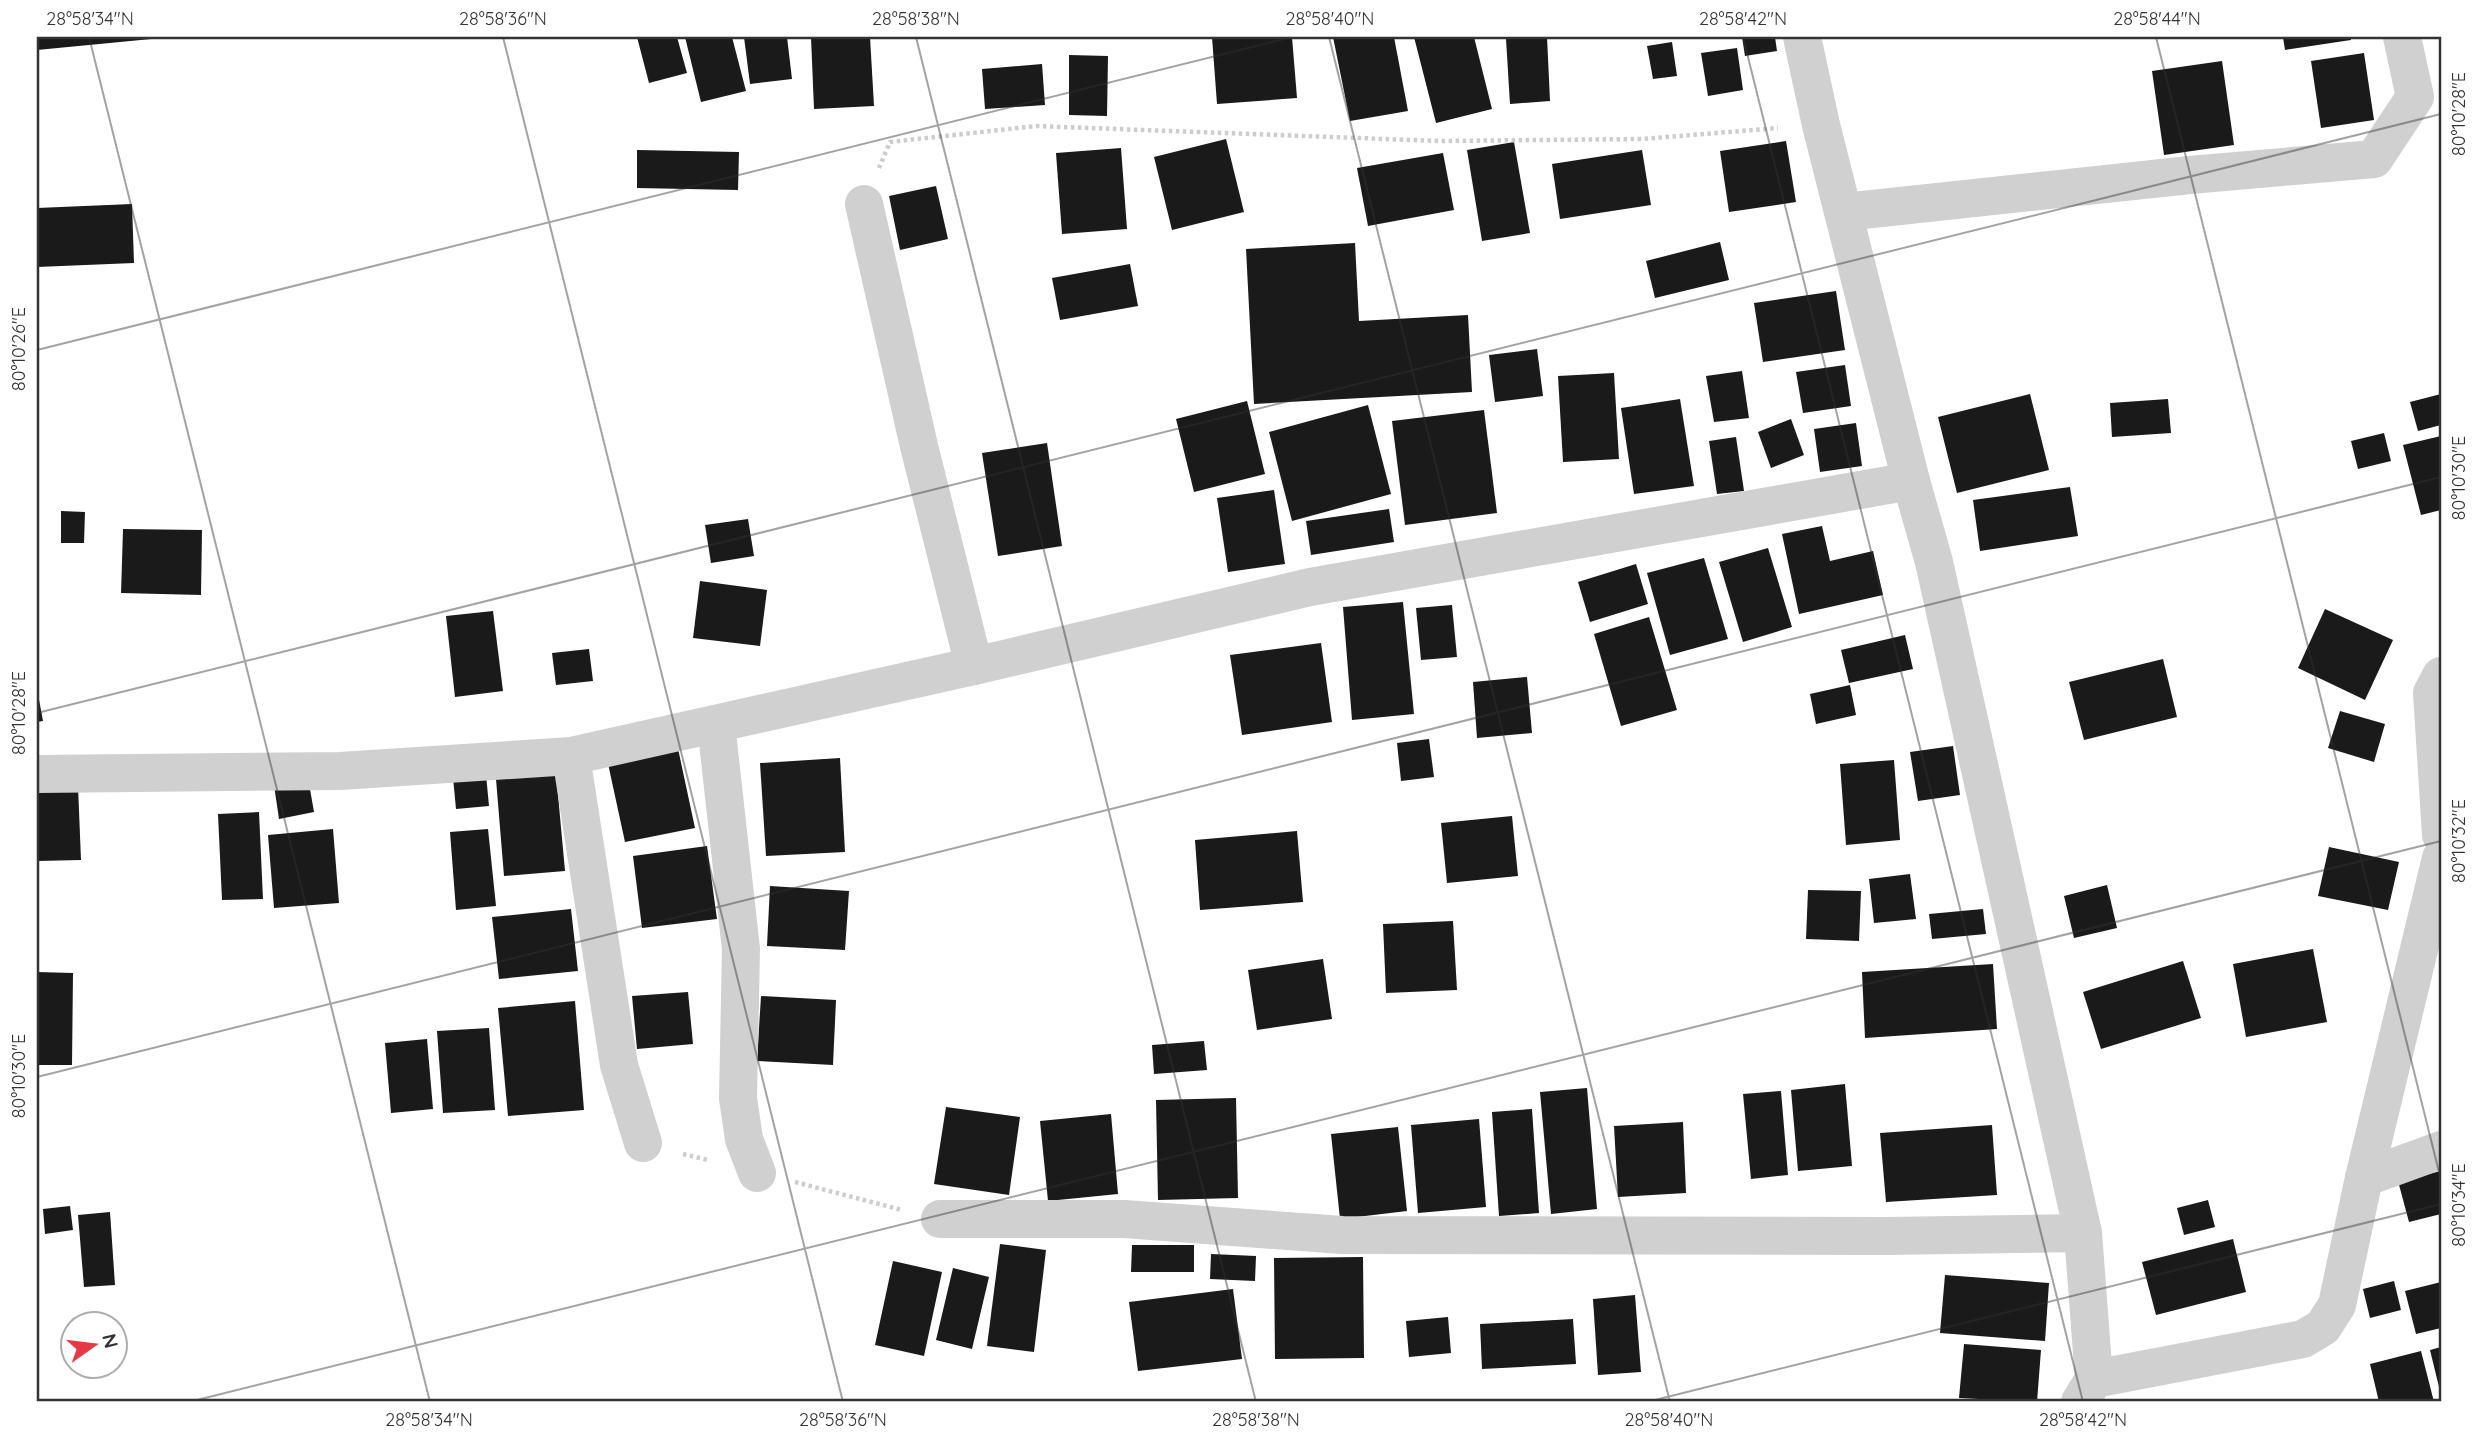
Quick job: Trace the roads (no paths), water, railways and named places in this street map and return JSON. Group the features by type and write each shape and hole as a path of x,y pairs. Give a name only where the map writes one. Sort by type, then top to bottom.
{"street":[{"path":"1802,37 1821,125 1934,562 2083,1233 2087,1391 2303,1339 2323,1327 2337,1305 2364,1178 2441,858"},
{"path":"1844,212 2190,175 2374,159 2415,97 2402,37"},
{"path":"864,204 919,446 974,666"},
{"path":"37,774 340,771 571,756 974,666 1310,587 1911,481"},
{"path":"2441,677 2432,693 2441,835"},
{"path":"716,723 741,949 738,1098 744,1139 757,1172"},
{"path":"571,756 619,1065 643,1143"},
{"path":"2364,1178 2441,1150"},
{"path":"940,1219 1124,1219 1342,1235 1887,1236 2083,1233"}]}
